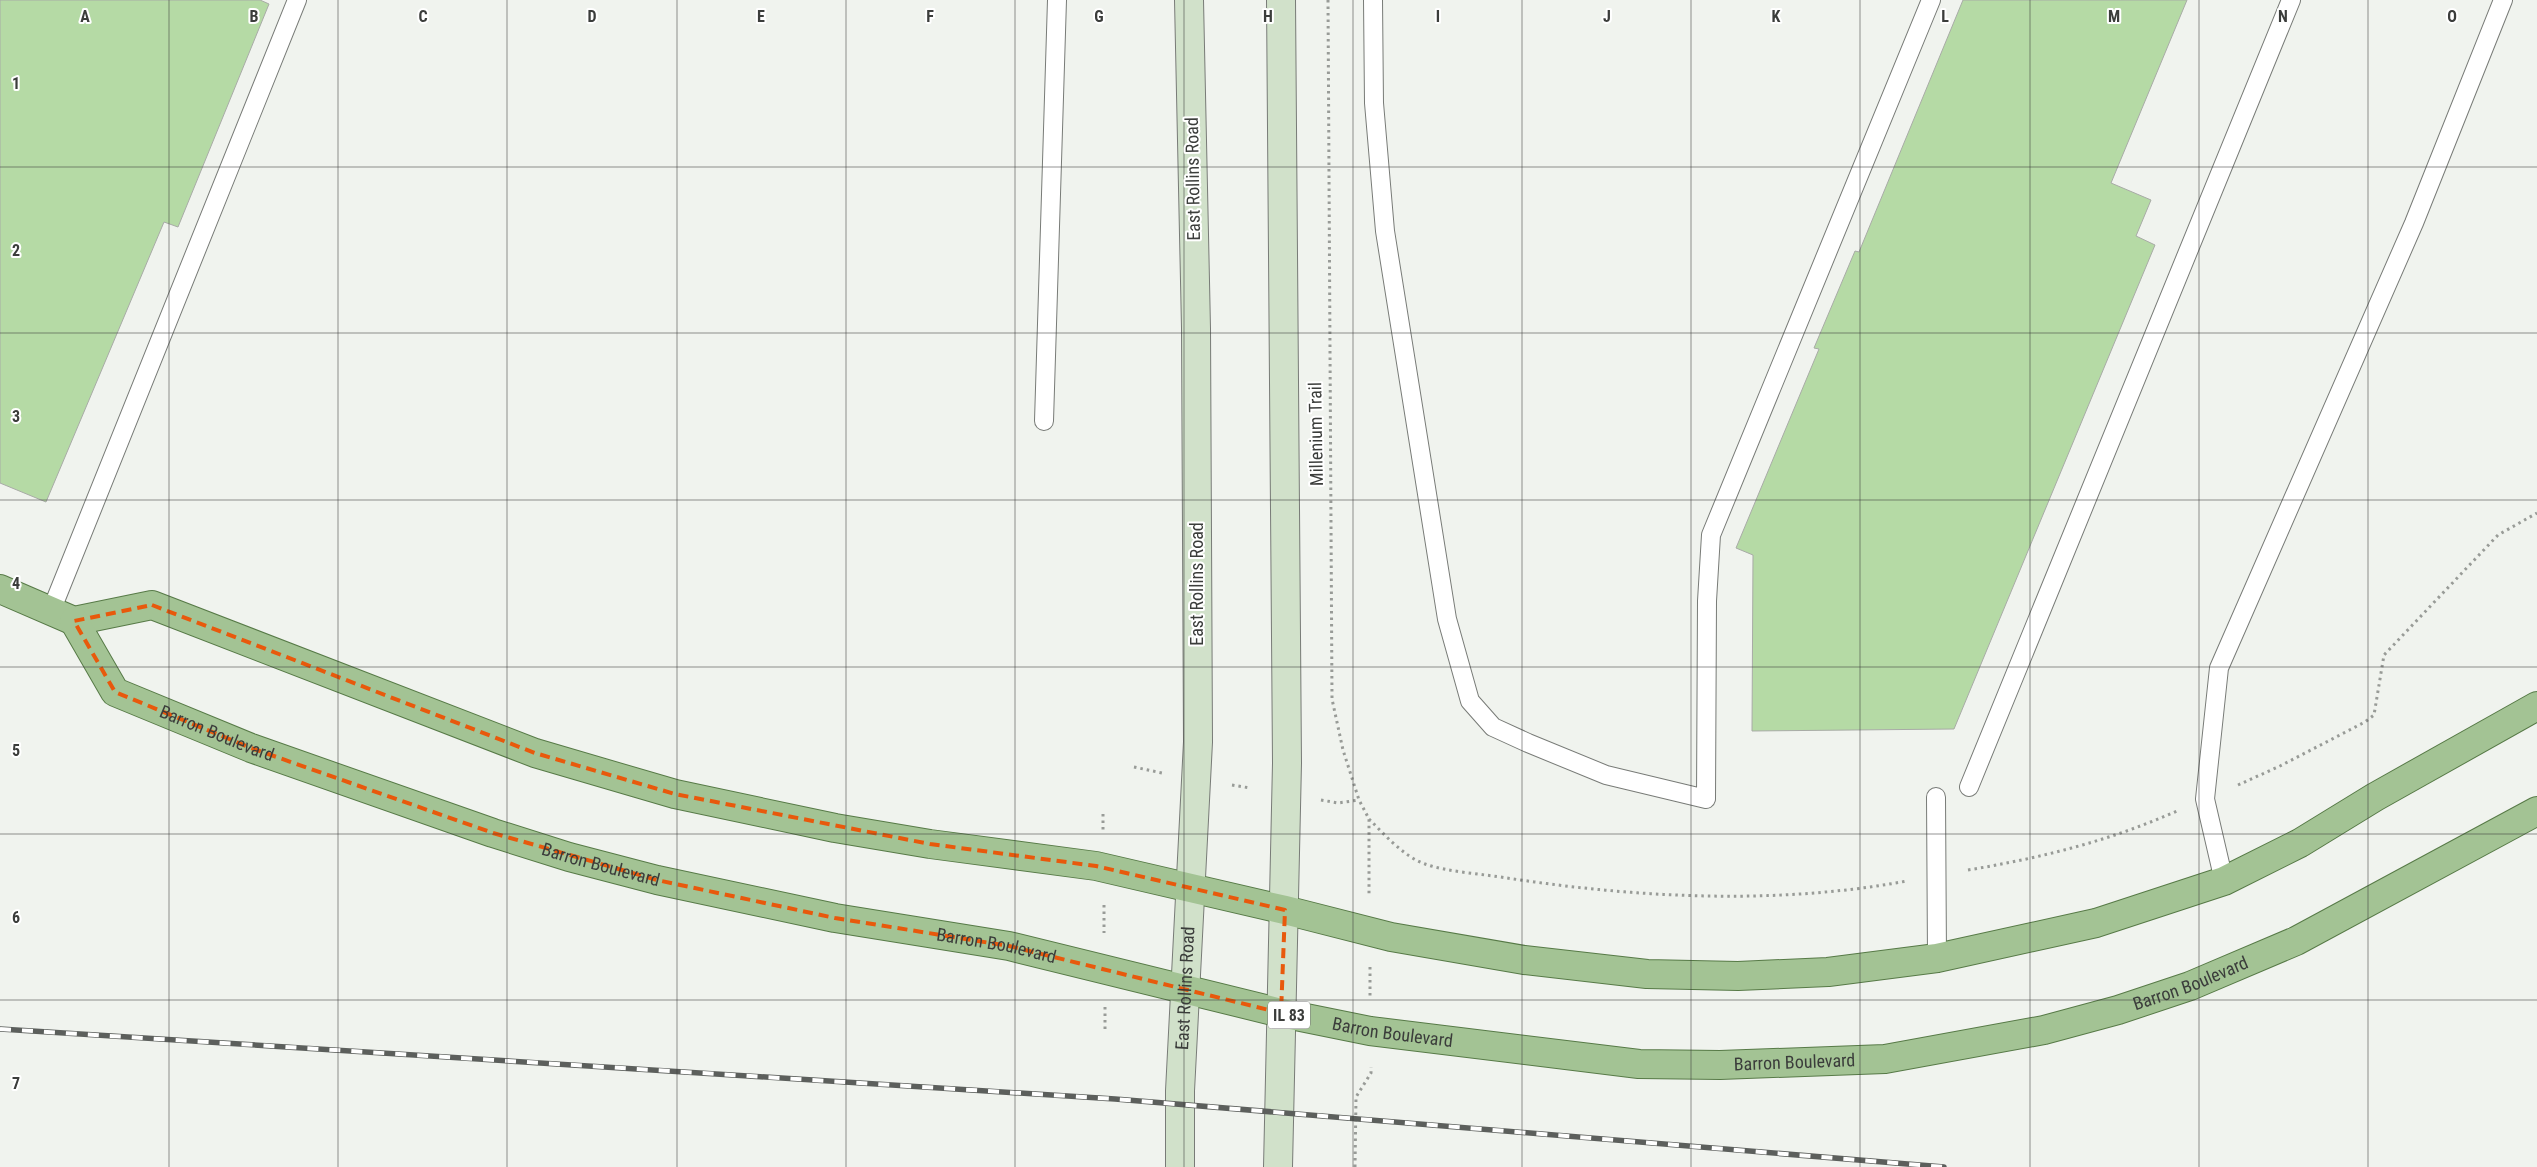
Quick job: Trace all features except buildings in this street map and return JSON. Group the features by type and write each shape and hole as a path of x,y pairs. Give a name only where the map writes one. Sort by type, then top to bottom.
{"main road":[{"name":"East Rollins Road","path":"1180,1167 1180,1091 1198,722 1196,328 1189,0"},
{"path":"1278,1167 1287,794 1281,0"},
{"path":"0,589 63,616 152,605 535,753 675,794 835,828 974,851 1104,868 1391,937 1524,960 1647,974 1738,976 1828,972 1937,958 2096,923 2224,881 2300,843 2375,797 2537,706"},
{"name":"Barron Boulevard","path":"63,616 115,692 251,748 493,833 569,857 744,899 835,918 1010,946 1281,1013 1370,1032 1639,1064 1720,1065 1885,1059 2044,1030 2118,1010 2190,986 2296,941 2537,810"}],"lane":[{"path":"63,616 297,0"},
{"path":"1044,421 1058,0"},
{"path":"1373,0 1374,103 1386,231 1447,619 1470,701 1493,727 1537,747 1606,775 1706,799 1710,536 1931,0"},
{"path":"1969,787 2291,0"},
{"path":"2224,881 2206,799 2219,668 2414,223 2502,0"},
{"path":"1936,797 1937,958"}],"path":[{"name":"Millenium Trail","path":"1328,0 1332,699 1343,750 1360,800 1369,819 1369,862"},
{"path":"2280,766 2365,722 2374,715 2384,655 2498,535 2537,513"},
{"path":"1134,767 1338,803 1360,800"},
{"path":"1103,814 1105,1028"},
{"path":"1369,819 1405,852 1426,865 1572,888 1712,896 1816,894 1884,885"},
{"path":"1974,869 2065,851 2131,831"},
{"path":"1355,1167 1356,1096 1371,1073"}],"highlighted area":[{"path":"152,605 535,753 675,794 930,844 1096,866 1285,910 1281,1013 1009,946 835,918 657,880 493,833 251,748 115,692 74,621"}],"railway":[{"path":"0,1029 1115,1099 1944,1167"}]}
